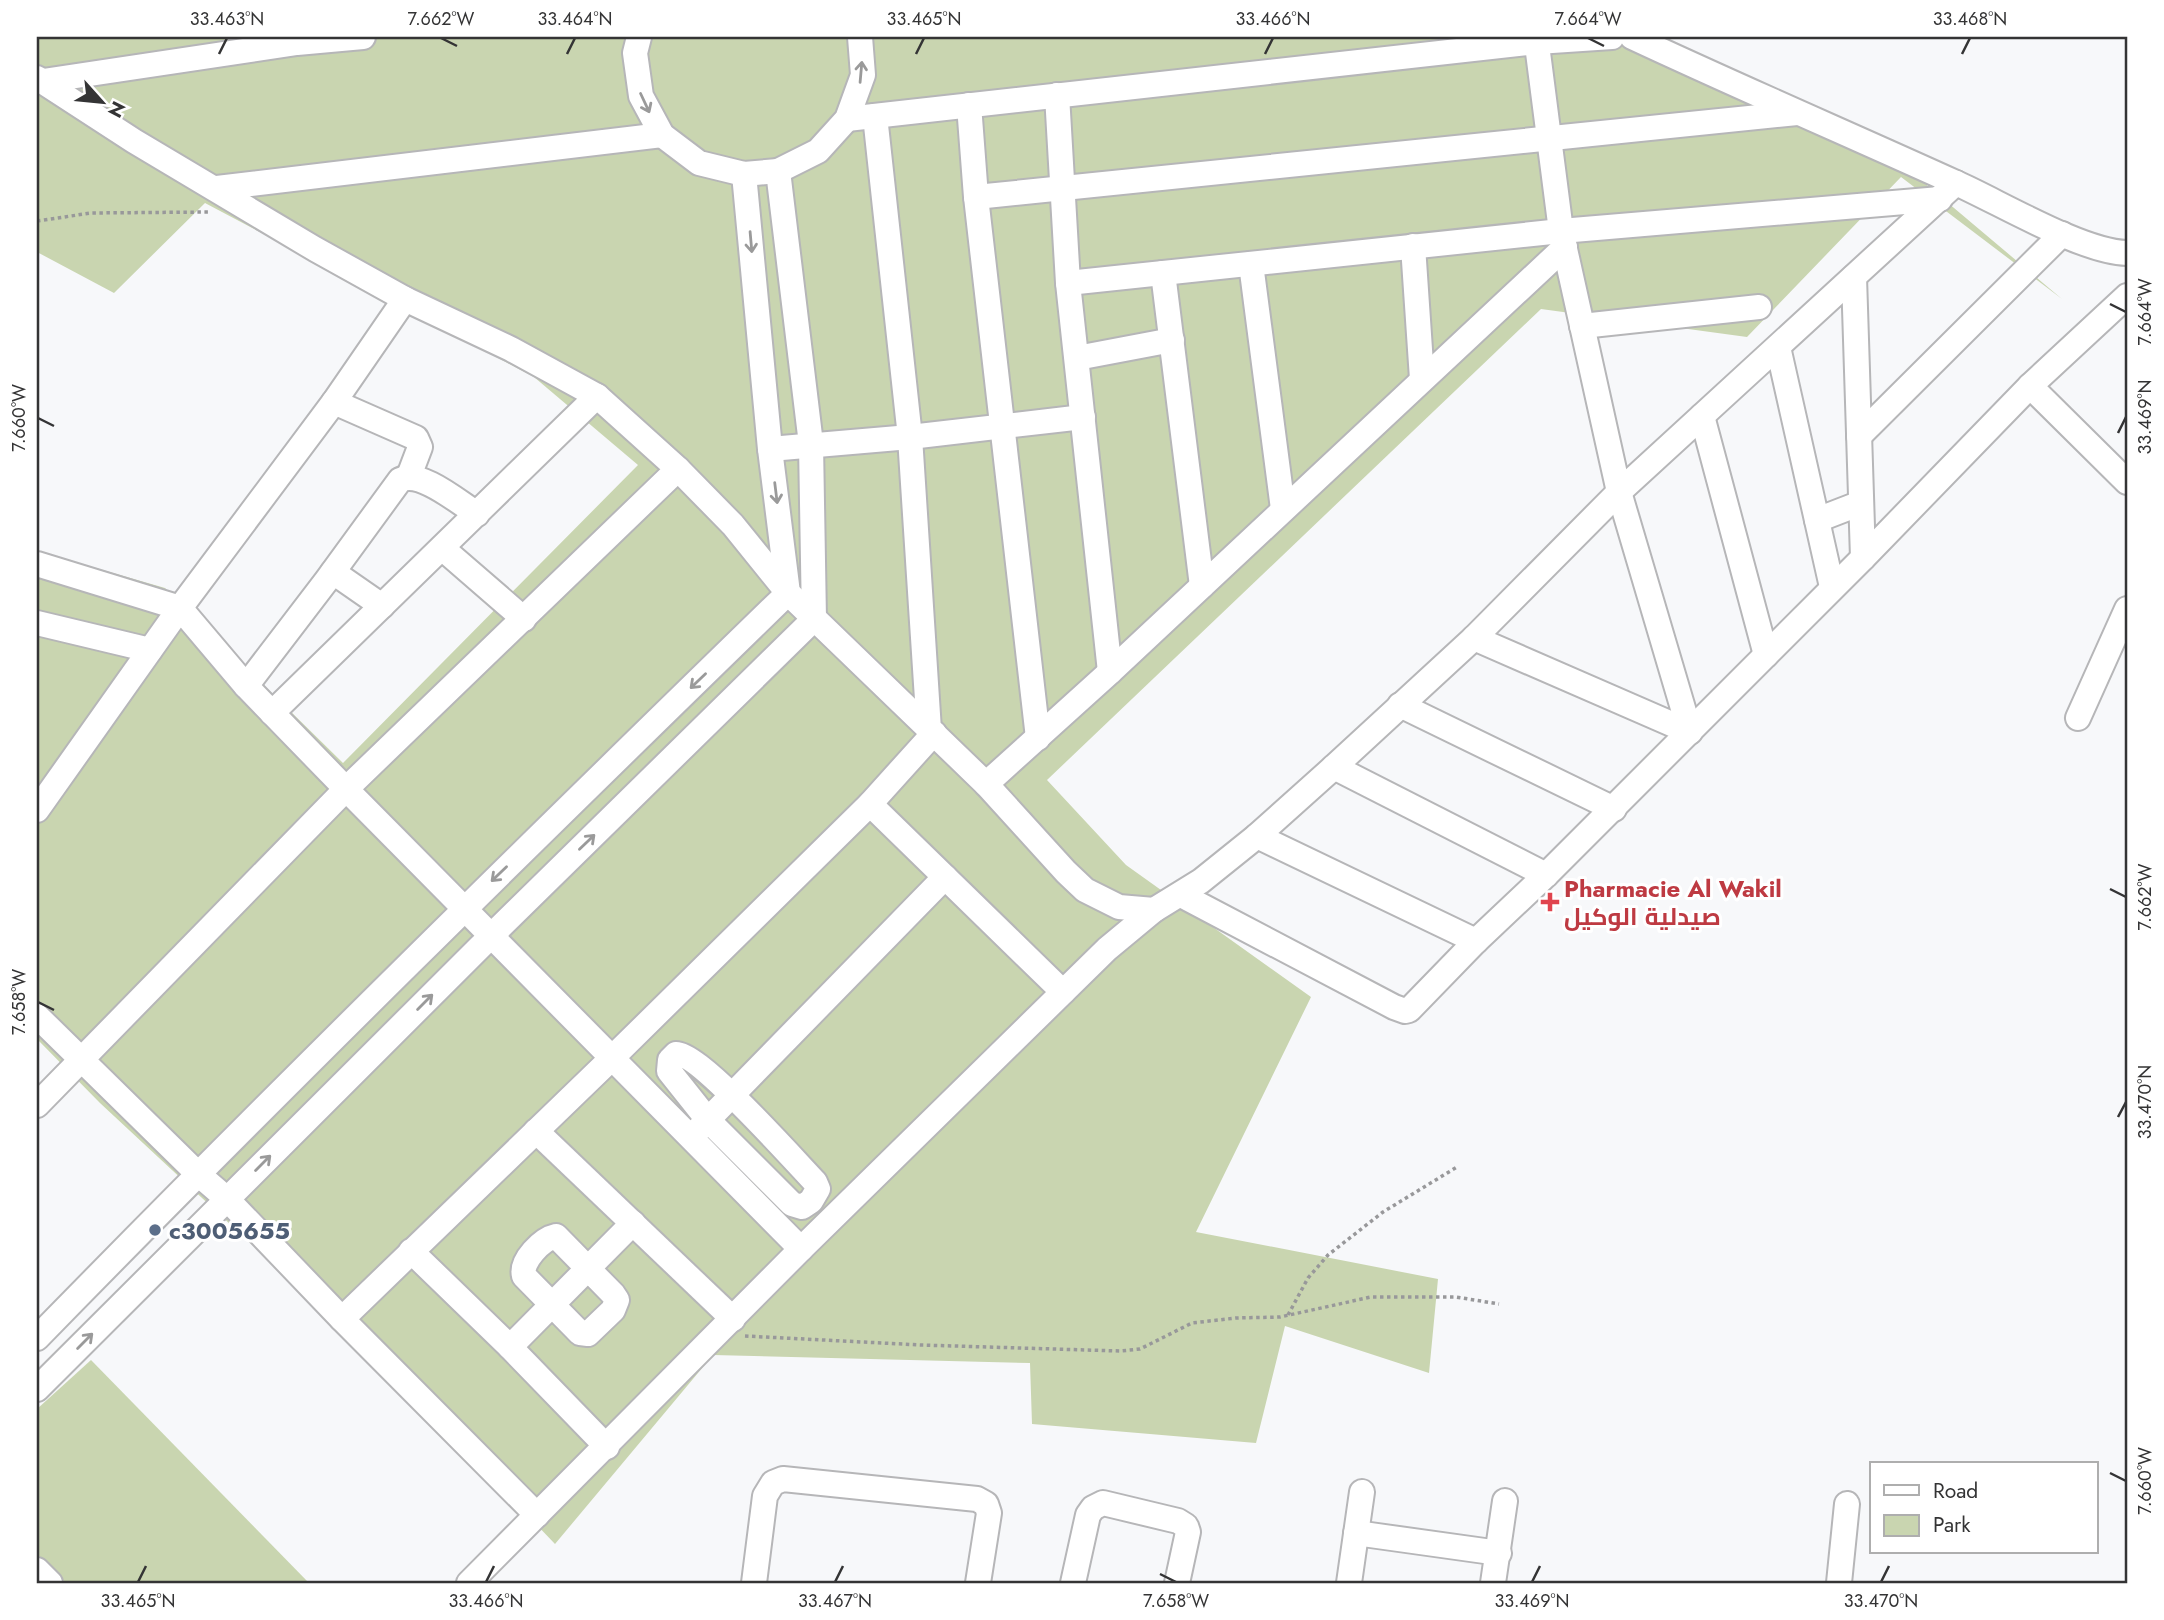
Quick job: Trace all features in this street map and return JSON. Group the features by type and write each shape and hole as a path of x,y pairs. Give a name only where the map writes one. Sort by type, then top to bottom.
{"street":[{"path":"40,79 296,40 363,37"},
{"path":"639,37 635,52 640,96 662,135 699,163 744,174 778,170 818,151 847,119 863,75 860,37"},
{"path":"847,119 1536,39 1612,37"},
{"path":"1632,37 1797,113 1948,191 2062,234 2127,253"},
{"path":"1536,39 1563,239 1582,326 1619,492 1690,732"},
{"path":"40,79 134,141 215,200 315,249 405,299 560,373 597,396 678,469 733,524 788,593 986,784 1066,873 1085,890 1119,907 1154,910"},
{"path":"1057,95 1068,283 1110,672"},
{"path":"969,105 976,197 1038,738"},
{"path":"976,197 1797,113"},
{"path":"342,1319 870,804 932,732 910,437 875,116"},
{"path":"215,200 662,135"},
{"path":"37,1389 492,935 814,620 811,444 778,170"},
{"path":"744,174 770,449 788,593"},
{"path":"1068,283 1413,246 1563,239 1948,191"},
{"path":"469,1583 801,1249 1107,949 1154,910 1181,895 1257,836 1334,767 1474,638 1619,492 1948,191"},
{"path":"1859,436 2062,234"},
{"path":"986,784 1110,672 1422,379 1563,239"},
{"path":"1413,246 1422,379"},
{"path":"1251,264 1283,509"},
{"path":"1163,273 1202,586"},
{"path":"1854,277 1863,558"},
{"path":"1181,895 1405,1011 1413,1007 1476,941 1614,808 1863,558 2030,386 2127,296"},
{"path":"37,810 180,608 334,402 405,299"},
{"path":"1582,326 1759,307"},
{"path":"1077,358 1172,341"},
{"path":"1778,347 1832,587"},
{"path":"2030,386 2127,482"},
{"path":"272,712 597,396"},
{"path":"334,402 416,438 420,447 409,476"},
{"path":"1702,416 1766,655"},
{"path":"770,449 910,437 1083,417"},
{"path":"37,1105 346,789 678,469"},
{"path":"246,686 403,478 421,478 477,514"},
{"path":"1817,520 1861,503"},
{"path":"442,548 524,620"},
{"path":"37,564 180,608 246,686 463,909 613,1057 700,1129 792,1204 802,1207 811,1201 818,1189 815,1182 732,1095 690,1058 676,1054 670,1060 669,1071 700,1129 801,1249"},
{"path":"333,572 383,606"},
{"path":"37,1338 197,1173 463,909 788,593"},
{"path":"2078,718 2127,609"},
{"path":"37,623 150,650"},
{"path":"1474,638 1690,732"},
{"path":"1400,705 1614,808"},
{"path":"1334,767 1546,875"},
{"path":"870,804 1063,992"},
{"path":"1257,836 1476,941"},
{"path":"700,1129 945,877"},
{"path":"37,1016 227,1199 537,1515"},
{"path":"536,1131 633,1223 726,1327"},
{"path":"510,1347 633,1223"},
{"path":"553,1236 558,1237 617,1300 615,1307 592,1332 585,1335 551,1305 525,1279 522,1270 527,1260 553,1236"},
{"path":"411,1251 510,1347 607,1447"},
{"path":"754,1583 765,1496 772,1483 783,1479 977,1499 986,1504 989,1513 978,1583"},
{"path":"1349,1583 1362,1492"},
{"path":"1493,1583 1505,1501"},
{"path":"1073,1583 1088,1515 1093,1508 1103,1503 1178,1521 1186,1526 1188,1532 1177,1583"},
{"path":"1839,1583 1847,1504"},
{"path":"1356,1533 1499,1553"},
{"path":"37,1570 50,1583"}],"path":[{"path":"37,222 215,200"},
{"path":"1288,1316 1316,1266 1328,1255 1383,1212 1457,1167"},
{"path":"726,1327 908,1345 1113,1352 1140,1349 1192,1323 1288,1316 1371,1297 1456,1297 1499,1304"}],"green space":[{"path":"37,37 1637,37 1884,149 2062,299 1901,177 1747,337 1541,309 1047,780 1126,865 1311,997 1196,1232 1438,1279 1429,1373 1285,1326 1256,1443 1032,1424 1030,1363 713,1355 555,1544 403,1385 100,1103 37,1039 37,551 165,588 343,763 638,465 534,377 205,203 114,293 37,252"},
{"path":"91,1360 309,1583 66,1583 37,1554 37,1409"}],"place":[{"name":"Pharmacie Al Wakil صيدلية الوكيل","path":"1550,902"},
{"name":"c3005655","path":"155,1230"}]}
